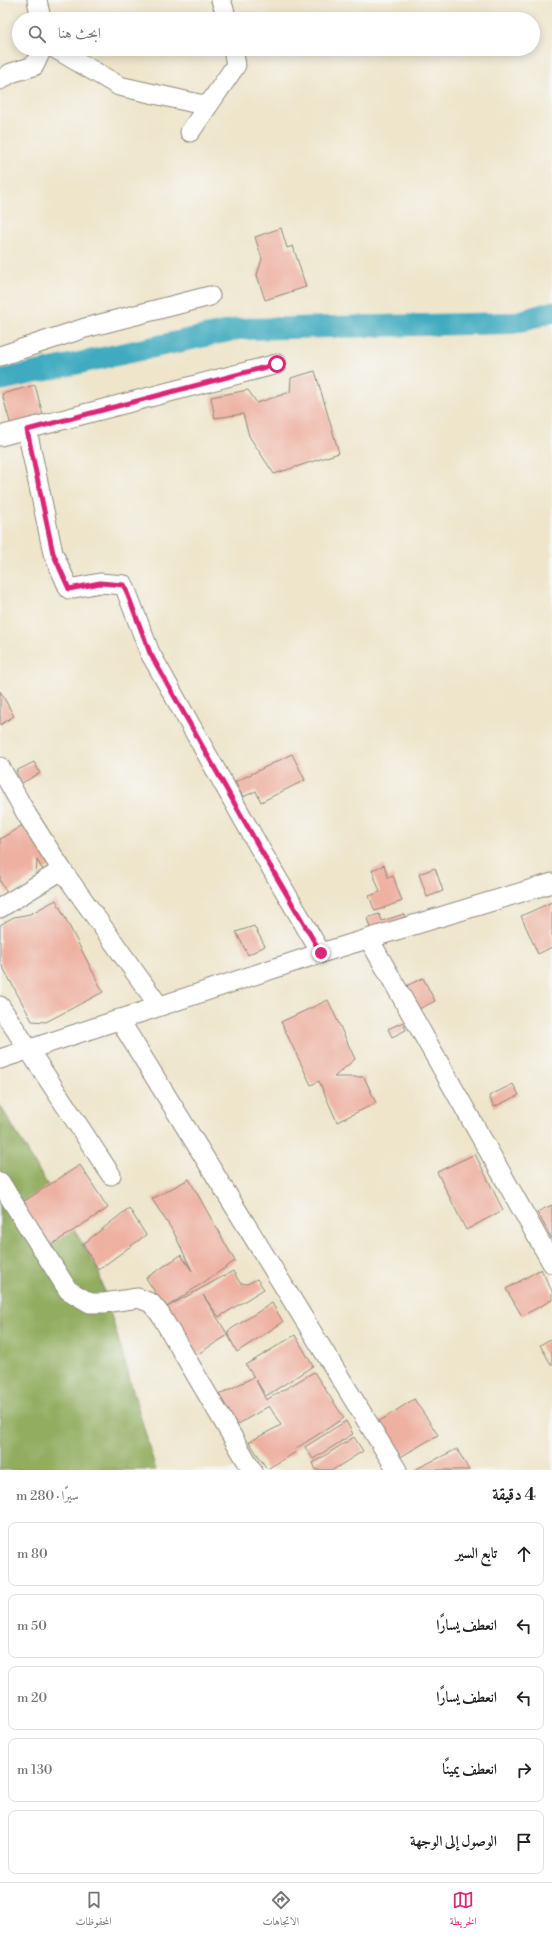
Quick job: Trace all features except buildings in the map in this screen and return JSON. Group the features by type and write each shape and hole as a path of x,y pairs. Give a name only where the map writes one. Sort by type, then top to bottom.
{"street":[{"path":"37,0 40,12"},
{"path":"221,0 225,12"},
{"path":"0,80 11,73 34,66 39,56"},
{"path":"68,56 119,86 208,106"},
{"path":"190,132 236,65 234,56"},
{"path":"0,356 85,328 210,296"},
{"path":"0,436 277,364"},
{"path":"27,430 53,553 69,589 100,583 124,585 150,653 259,847 321,953"},
{"path":"0,767 27,816 62,870 159,1006"},
{"path":"0,908 62,870"},
{"path":"0,1060 119,1019 321,953 369,940 552,883"},
{"path":"369,940 552,1264"},
{"path":"0,1006 111,1175"},
{"path":"119,1019 397,1470"},
{"path":"0,1182 68,1290 90,1303 104,1303 138,1298 151,1302 160,1314 252,1470"}],"green space":[{"path":"0,1105 98,1270 156,1470 0,1470"}],"waterway":[{"path":"0,380 238,329 513,323 552,312"}],"route":[{"path":"277,364 27,430 53,553 69,589 100,583 124,585 150,653 259,847 321,953"}]}
